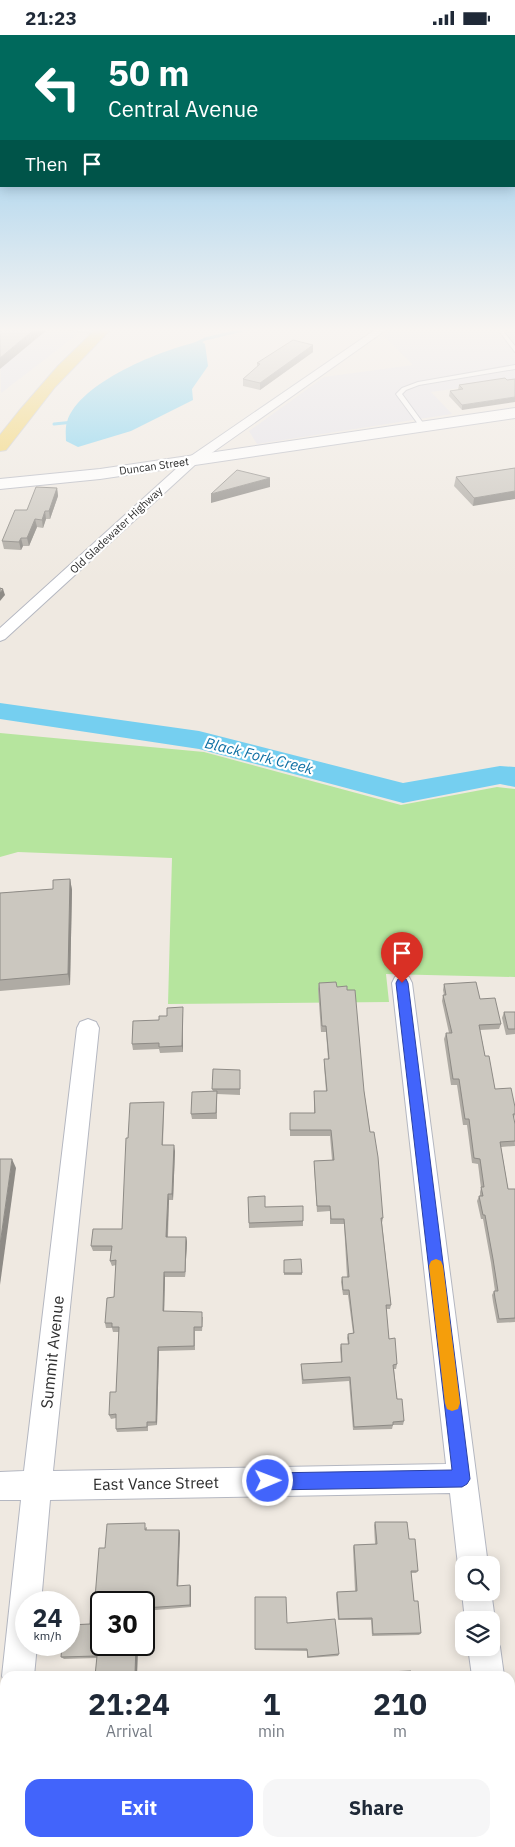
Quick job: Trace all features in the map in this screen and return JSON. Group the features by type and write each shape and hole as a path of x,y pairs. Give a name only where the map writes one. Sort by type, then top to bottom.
{"main road":[{"path":"0,446 27,412"}],"street":[{"name":"Old Gladewater Highway","path":"0,637 192,461 263,412"},
{"name":"Duncan Street","path":"0,484 52,480 192,461 515,413"},
{"path":"402,983 472,1556"},
{"name":"Summit Avenue","path":"18,1671 37,1485 88,1028"},
{"name":"East Vance Street","path":"0,1486 462,1479"},
{"path":"485,1656 487,1671"}],"lane":[{"path":"412,412 423,427"}],"shaded area":[{"path":"276,412 450,412 452,414 257,444 249,431"}],"green space":[{"path":"0,733 204,752 401,805 497,787 515,789 515,977 386,974 389,1002 168,1004 172,858 18,852 0,857"}],"water":[{"path":"73,412 170,412 131,431 78,447 66,441 67,422"}],"building":[{"path":"515,468 515,491 474,498 456,477"},
{"path":"237,470 270,478 211,494"},
{"path":"36,487 57,488 49,511 45,511 42,520 35,519 27,538 21,538 19,542 2,541 15,510 27,510"},
{"path":"70,879 68,974 0,980 0,893 53,889 53,880"},
{"path":"336,982 337,987 347,986 347,990 355,990 364,1091 370,1132 374,1132 378,1157 383,1218 381,1218 391,1305 386,1305 389,1339 395,1338 397,1364 393,1365 397,1399 402,1399 404,1421 393,1422 393,1425 354,1427 350,1377 303,1380 301,1364 342,1362 341,1344 349,1344 348,1334 354,1333 349,1290 343,1290 342,1277 349,1277 344,1219 331,1219 330,1206 317,1206 314,1161 334,1160 331,1130 290,1130 290,1113 315,1113 314,1091 327,1091 324,1059 329,1059 326,1026 322,1026 319,983"},
{"path":"476,982 480,999 495,998 501,1024 479,1025 485,1056 489,1056 495,1089 511,1088 515,1107 515,1114 513,1114 515,1141 500,1142 508,1189 515,1189 515,1318 499,1319 494,1291 498,1291 493,1259 485,1215 483,1215 479,1196 483,1196 481,1187 484,1187 480,1159 474,1158 469,1119 465,1119 459,1079 453,1079 446,1033 452,1033 443,995 446,995 444,984"},
{"path":"183,1007 182,1046 159,1047 159,1043 132,1044 133,1021 159,1020 159,1016 167,1016 167,1008"},
{"path":"504,1012 515,1012 515,1029 508,1029"},
{"path":"213,1069 240,1070 240,1089 212,1089"},
{"path":"217,1091 216,1113 191,1114 192,1092"},
{"path":"164,1102 162,1145 174,1145 172,1194 168,1194 166,1237 186,1237 185,1272 164,1272 163,1311 202,1312 202,1327 194,1327 194,1346 158,1347 156,1422 147,1422 147,1427 116,1429 116,1414 109,1415 110,1392 116,1392 119,1327 112,1327 112,1323 105,1323 107,1298 114,1297 116,1260 110,1261 112,1246 91,1246 93,1229 122,1229 126,1138 128,1138 130,1103"},
{"path":"0,1159 12,1159 0,1245"},
{"path":"265,1196 265,1207 303,1206 303,1221 249,1223 248,1197"},
{"path":"301,1259 302,1273 284,1273 284,1260"},
{"path":"375,1522 407,1522 409,1539 415,1539 418,1571 411,1571 414,1601 418,1601 421,1633 373,1634 372,1618 339,1619 337,1592 357,1591 354,1545 377,1544"},
{"path":"145,1523 145,1530 179,1530 177,1586 190,1585 190,1605 155,1607 155,1591 96,1591 99,1548 105,1548 107,1524"},
{"path":"255,1597 286,1597 287,1623 335,1619 339,1654 308,1657 307,1649 255,1649"},
{"path":"80,1624 90,1624 90,1656 97,1656 61,1657 80,1656"},
{"path":"97,1656 136,1656 135,1671 96,1671"}],"waterway":[{"path":"54,424 74,422"},
{"name":"Black Fork Creek","path":"0,711 199,740 403,793 500,775 515,777"}],"slow traffic":[{"path":"436,1266 452,1403"}],"route":[{"path":"268,1481 462,1479 402,983"}]}
